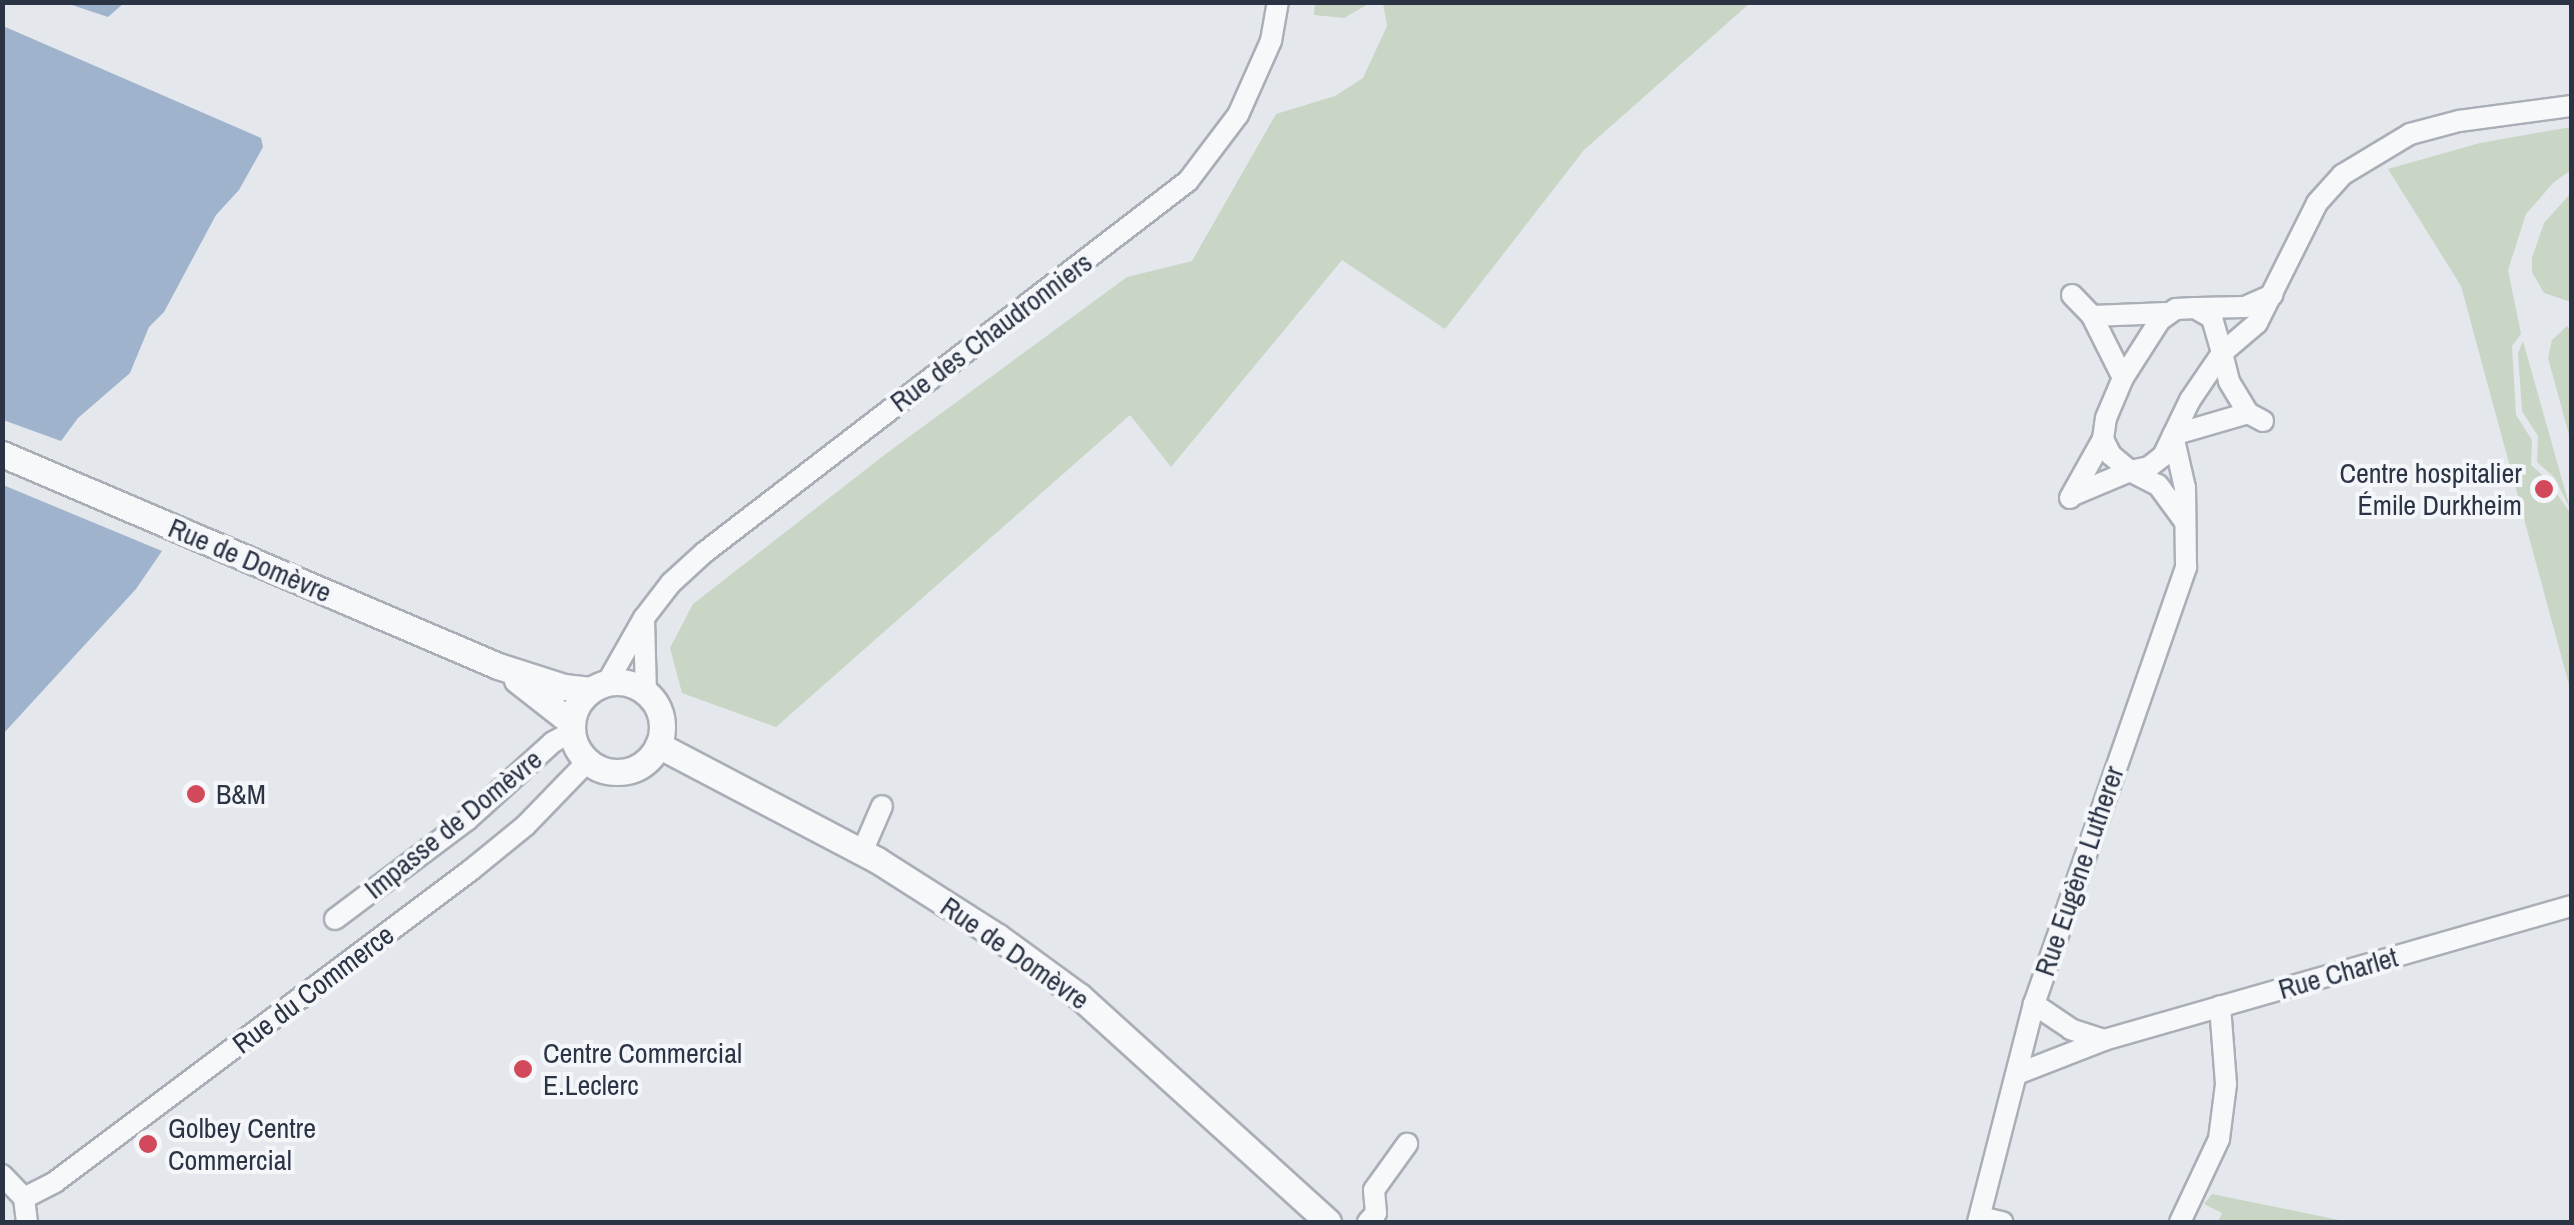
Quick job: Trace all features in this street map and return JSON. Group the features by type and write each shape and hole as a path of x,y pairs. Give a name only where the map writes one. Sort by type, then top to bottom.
{"street":[{"name":"Rue des Chaudronniers","path":"599,687 670,583 705,552 1188,180 1238,115 1271,41 1278,2"},
{"path":"2167,313 2123,378 2103,438 2069,499 2130,471 2149,467 2163,456 2190,400 2222,353 2257,323 2317,203 2342,175 2370,154 2410,134 2459,121 2572,106"},
{"path":"2072,295 2092,316 2123,378"},
{"path":"2092,316 2244,308 2272,295"},
{"path":"2174,436 2256,417 2228,381 2212,318 2194,308"},
{"name":"Rue Eugène Lutherer","path":"1979,1220 2034,1004 2186,567 2185,488 2174,436"},
{"path":"2103,438 2111,455 2130,471 2158,485 2185,522"},
{"name":"Rue de Domèvre","path":"2,454 498,666 564,687 599,687"},
{"path":"644,618 646,692 661,716 658,745 645,762 624,771 611,771 588,761 572,727 575,710 599,687 620,682 646,692"},
{"name":"Rue de Domèvre","path":"498,666 572,727"},
{"name":"Impasse de Domèvre","path":"335,919 468,820 572,727"},
{"name":"Rue de Domèvre","path":"658,745 862,852 998,937 1079,996 1328,1222"},
{"name":"Rue du Commerce","path":"24,1198 55,1182 470,870 525,826 588,761"},
{"path":"862,852 882,806"},
{"name":"Rue Charlet","path":"2016,1074 2104,1040 2572,906"},
{"path":"2034,1004 2071,1029 2104,1040"},
{"path":"2180,1222 2219,1139 2226,1084 2220,1006"},
{"path":"1368,1222 1376,1213 1374,1190 1407,1144"},
{"path":"2,1176 24,1198 28,1222"},
{"path":"1979,1220 2002,1222"}],"green space":[{"path":"1315,2 1370,3 1344,18 1314,15"},
{"path":"1383,3 1750,3 1584,150 1445,329 1342,260 1171,467 1130,415 776,727 682,693 670,648 693,604 887,453 1127,277 1192,261 1276,114 1335,96 1363,78 1387,26"},
{"name":"Centre hospitalier Émile Durkheim","path":"2571,127 2571,170 2553,183 2526,214 2508,270 2521,334 2512,346 2516,415 2532,440 2531,465 2547,479 2540,482 2540,487 2546,491 2552,487 2571,514 2571,692 2461,286 2388,169 2480,143"},
{"path":"2571,193 2572,302 2544,293 2532,272 2532,258 2544,223"},
{"path":"2567,326 2572,331 2571,442 2548,358 2552,340"},
{"path":"2523,341 2570,508 2554,477 2537,462 2538,436 2522,411 2518,353"},
{"path":"2212,1194 2349,1222 2218,1222 2222,1213 2204,1204"}],"water":[{"path":"124,2 108,17 66,3"},
{"path":"3,26 261,138 263,147 239,190 216,215 164,312 149,327 130,373 78,418 61,441 3,420"},
{"path":"3,485 162,551 136,589 3,734"}],"place":[{"name":"Centre hospitalier Émile Durkheim","path":"2544,489"},
{"name":"B&M","path":"196,794"},
{"name":"Centre Commercial E.Leclerc","path":"523,1069"},
{"name":"Golbey Centre Commercial","path":"148,1144"}]}
